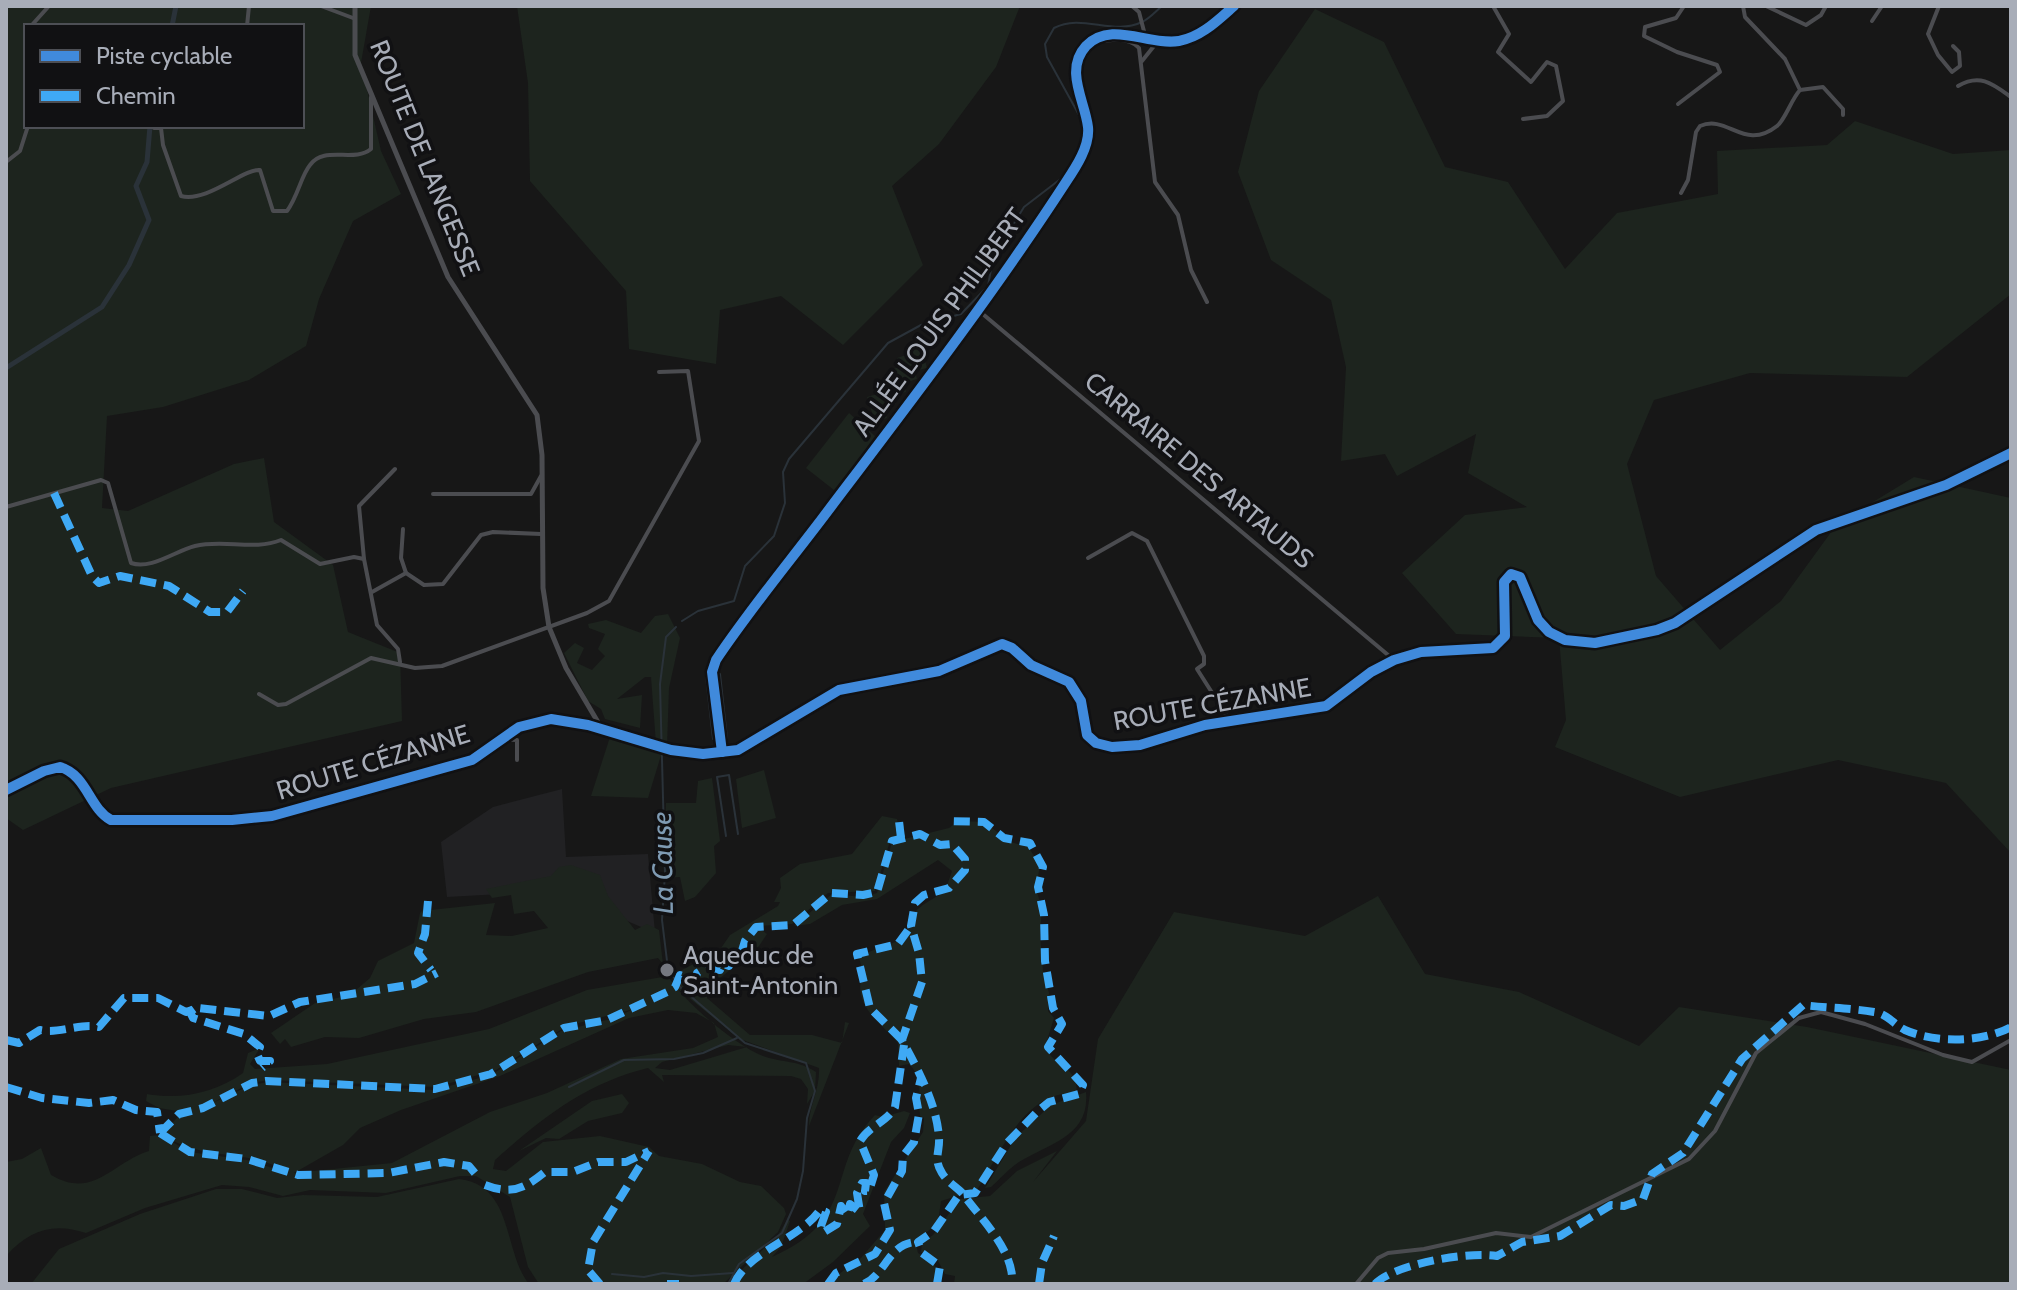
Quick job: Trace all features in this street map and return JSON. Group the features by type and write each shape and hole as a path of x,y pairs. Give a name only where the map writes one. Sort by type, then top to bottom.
{"street":[{"path":"33,24 49,6"},
{"path":"321,6 353,18"},
{"name":"ROUTE DE LANGESSE","path":"355,6 355,55 448,277 534,408 540,433 541,543 549,627 566,668 602,729"},
{"path":"1132,6 1139,12 1146,39"},
{"path":"1089,44 1109,34 1177,41 1199,34 1234,6"},
{"path":"1493,6 1509,34 1498,52 1524,79 1531,82 1537,79 1547,62 1556,66 1563,101 1547,116 1523,119"},
{"path":"1678,104 1720,72 1717,65 1677,52 1644,36 1645,27 1676,18 1684,6"},
{"path":"1743,6 1745,17 1785,59 1800,90"},
{"path":"1766,6 1806,25 1821,15 1826,6"},
{"path":"1872,21 1882,6"},
{"path":"1939,6 1928,34 1938,55 1952,72 1960,66 1959,52 1953,46"},
{"path":"1089,44 1110,39 1131,42 1139,48 1155,182 1178,215 1191,270 1207,302"},
{"path":"1141,63 1158,41"},
{"name":"ALLÉE LOUIS PHILIBERT","path":"722,752 712,672 716,660 978,310 1069,179 1085,148 1089,129 1076,84 1079,57 1089,44"},
{"path":"1958,86 1978,79 1989,81 2011,97"},
{"path":"1681,193 1688,180 1696,132 1700,126 1715,123 1744,137 1763,133 1781,124 1789,103 1800,90 1823,87 1843,109 1843,115"},
{"path":"154,128 161,128 163,145 181,196 188,198 220,188 252,169 260,170 273,211 287,211 297,197 309,166 320,156 363,154 371,149 371,93"},
{"path":"6,162 20,151 27,128"},
{"name":"CARRAIRE DES ARTAUDS","path":"978,310 1394,660"},
{"path":"259,694 283,705 365,659 420,669 442,666 549,627 609,601 699,441 688,371 659,372"},
{"name":"ROUTE CÉZANNE","path":"6,790 44,771 60,767 81,782 102,813 111,820 256,819 472,760 519,727 551,719 602,729 665,749 722,752 747,747 839,690 939,671 998,644 1009,646 1031,665 1069,682 1081,701 1087,735 1102,745 1140,745 1230,721 1326,706 1371,672 1394,660 1421,652 1486,649 1500,644 1506,628 1504,582 1511,574 1520,577 1543,627 1565,640 1595,643 1666,627 1816,530 1946,485 2011,453"},
{"path":"395,469 359,506 364,559 378,628 398,649 400,663"},
{"path":"433,494 531,494 541,476"},
{"path":"6,507 101,480 108,483 131,563 140,566 211,543 265,547 281,540 320,564 354,557 364,559"},
{"path":"403,529 401,558 406,573 424,585 439,585 451,578 470,545 481,535 493,532 541,534"},
{"path":"1088,558 1132,533 1147,541 1204,656 1204,664 1197,669 1230,721"},
{"path":"372,592 406,573"},
{"path":"501,739 517,740 517,760"},
{"path":"1356,1284 1378,1258 1388,1253 1424,1249 1496,1233 1531,1237 1689,1159 1715,1131 1756,1053 1799,1018 1821,1012 1865,1024 1943,1055 1972,1062 2011,1040"}],"shaded area":[{"path":"6,6 371,6 361,63 381,151 401,194 353,221 319,299 306,346 249,380 163,407 107,416 102,508 128,511 234,464 264,458 274,522 333,565 348,632 400,653 402,721 111,788 23,830 6,818"},
{"path":"517,6 1020,6 996,67 939,144 892,186 923,265 843,345 781,296 720,310 716,364 629,349 626,291 530,181 528,83"},
{"path":"1315,9 1384,42 1445,167 1508,182 1565,269 1617,213 1718,194 1717,151 1827,145 1855,121 1953,154 2011,150 2011,294 1907,377 1750,373 1654,400 1627,464 1656,576 1720,650 1781,601 1837,524 1914,477 2011,498 2011,853 1946,783 1838,760 1680,797 1555,747 1566,720 1559,638 1456,634 1402,573 1465,515 1527,507 1468,473 1476,434 1397,476 1385,454 1341,461 1346,367 1331,300 1271,260 1238,172 1259,91"},
{"path":"920,343 927,368 915,371 917,379 904,383 906,392 894,395 896,404 884,408 887,418 875,422 867,397 880,393 877,383 889,380 887,371 899,367 897,358 909,354 908,347"},
{"path":"849,413 876,437 834,490 806,468"},
{"path":"668,614 680,638 669,688 667,747 656,744 651,677 645,677 617,699 642,695 640,728 605,719 601,709 588,701 564,653 575,643 584,648 577,663 592,670 605,656 598,649 605,634 589,628 588,624 606,620 641,633 655,616"},
{"path":"610,737 662,752 648,798 591,796"},
{"path":"764,770 776,818 742,828 736,779"},
{"path":"712,778 720,841 714,846 716,873 695,897 685,901 680,877 664,878 666,803 696,803 698,781"},
{"path":"562,789 566,857 648,854 655,933 558,891 447,897 441,842 493,807"},
{"path":"882,816 897,819 900,837 890,841 875,891 828,893 792,924 756,926 767,934 759,946 708,988 707,998 750,1035 812,1035 841,1043 809,1126 819,1068 740,1039 678,989 676,979 682,970 719,951 730,935 778,906 780,902 774,902 781,888 780,878 800,864 852,854"},
{"path":"957,822 982,823 1007,840 1027,845 1040,865 1036,889 1042,908 1040,934 1043,971 1049,993 1048,1011 1054,1018 1045,1047 1070,1072 1076,1093 1058,1095 1028,1113 1005,1143 977,1190 941,1201 938,1222 920,1239 917,1248 918,1253 933,1262 937,1270 935,1284 825,1284 861,1258 885,1230 884,1192 923,1132 924,1118 920,1116 917,1076 909,1064 899,1066 898,1043 863,1002 858,956 898,941 908,933 915,912 945,891 952,871 938,860 877,899 842,905 810,924 794,926 832,894 863,897 877,893 892,842 949,828"},
{"path":"571,865 600,875 608,896 635,930 647,924 659,930 663,964 658,958 588,972 476,1012 424,1019 359,1038 325,1037 291,1047 285,1039 280,1044 271,1033 315,1003 350,995 370,978 378,961 414,943 420,913 428,905 431,910 495,903 486,935 512,936 548,928 534,911 514,914 511,895 492,898 486,889 551,876 559,867"},
{"path":"1378,896 1425,974 1519,992 1639,1046 1679,1007 1807,1027 2011,1070 2011,1284 954,1284 955,1276 945,1274 937,1259 921,1252 922,1243 933,1235 960,1199 990,1196 1017,1171 1057,1151 1033,1182 1086,1121 1098,1039 1174,912 1305,936"},
{"path":"668,976 710,1021 696,1013 668,1010 629,1018 500,1076 401,1110 360,1128 343,1145 294,1173 392,1163 490,1112 547,1093 621,1059 693,1048 718,1037 714,1024 763,1056 803,1065 816,1072 815,1091 807,1104 808,1089 801,1079 791,1076 662,1075 664,1082 648,1068 605,1083 566,1104 495,1160 493,1169 506,1171 543,1142 600,1136 649,1147 659,1156 702,1164 740,1182 761,1186 784,1208 786,1214 778,1232 723,1284 539,1284 528,1267 510,1197 476,1176 460,1176 386,1193 310,1190 283,1196 249,1187 222,1185 145,1208 86,1233 63,1228 42,1231 24,1240 6,1256 6,1162 22,1159 41,1148 51,1175 66,1182 91,1182 102,1177 149,1151 150,1136 160,1135 190,1152 247,1160 289,1173 259,1160 194,1149 178,1143 164,1135 164,1131 183,1112 159,1108 146,1101 147,1094 185,1095 221,1086 243,1073 248,1053 260,1048 250,1064 255,1069 327,1064 489,1029 587,990","holes":["634,1009 611,1019 561,1031 491,1075 434,1090 268,1082 251,1085 206,1106 251,1083 269,1080 436,1087 496,1070 567,1026","728,1045 746,1047 670,1070 655,1068 662,1062"]},
{"path":"1086,1092 1086,1107 1075,1128 1055,1143 1019,1162 991,1187 985,1188 1016,1137 1051,1105"},
{"path":"622,1094 629,1103 622,1113 588,1121 559,1139 546,1138 519,1151 592,1101"},
{"path":"904,1111 910,1113 904,1128 891,1142 863,1214 870,1226 833,1262 803,1284 727,1284 778,1235 787,1220 790,1221 781,1247 772,1257 800,1242 818,1226 830,1209 860,1135 875,1115 883,1117"},
{"path":"459,1179 477,1184 489,1193 498,1206 521,1271 529,1284 31,1284 59,1249 140,1214 216,1189 242,1189 277,1198 303,1195 377,1197"}],"waterway":[{"path":"172,24 176,6"},
{"name":"La Cause","path":"682,621 698,611 734,601 745,566 774,536 785,503 783,472 789,459 888,343 921,325 961,314 988,286 993,258 1024,207 1067,174 1078,155 1084,124 1047,57 1045,44 1054,28 1075,23 1131,26 1145,21 1162,6"},
{"path":"6,368 102,307 129,265 149,220 136,186 147,162 150,128"},
{"name":"La Cause","path":"676,627 666,637 660,684 665,873 662,920 668,969 681,988 745,1043 806,1063 815,1091 807,1118 803,1171 797,1199 782,1233 739,1264 728,1284"},
{"path":"720,674 727,738"},
{"path":"706,676 713,739"},
{"path":"726,836 717,777 729,775 738,834"},
{"path":"569,1087 624,1060 674,1059 703,1053 737,1038"},
{"path":"612,1274 644,1277 663,1273 691,1276 733,1273"}],"marked path":[{"path":"54,493 92,576 99,583 120,576 169,586 210,612 227,612 243,591"},
{"path":"901,838 899,821 902,818"},
{"path":"937,1284 940,1266 922,1253 918,1242 934,1231 959,1195 975,1193 1007,1143 1037,1112 1049,1102 1079,1094 1083,1085 1048,1047 1062,1024 1053,1008 1045,961 1044,915 1038,887 1043,867 1030,843 1004,838 984,822 947,821"},
{"path":"160,1133 179,1114 203,1108 252,1083 266,1081 435,1089 491,1074 564,1028 607,1020 667,992 675,987 680,975 695,980 697,973 707,967 720,970 723,964 729,966 731,955 741,954 745,941 756,927 793,925 831,893 863,895 877,892 892,841 920,834 940,845 952,844 965,859 965,870 949,888 924,895 915,903 911,926 919,953 922,982 902,1040 934,1112 939,1138 939,1168 963,1194 1002,1247 1008,1259 1012,1284"},
{"path":"428,901 425,934 418,953 431,970"},
{"path":"902,1040 870,1008 857,954 898,944 911,926"},
{"path":"6,1040 19,1043 40,1030 99,1027 124,998 158,998 186,1012 198,1008 269,1016 300,1002 415,984 437,973"},
{"path":"1375,1284 1398,1270 1415,1265 1469,1255 1497,1256 1522,1242 1560,1236 1611,1205 1624,1206 1643,1199 1652,1174 1683,1153 1742,1059 1803,1005 1879,1013 1905,1030 1944,1039 1986,1036 2011,1027"},
{"path":"194,1009 190,1012 193,1018 244,1034 260,1047 257,1054 260,1061 270,1061 262,1068"},
{"path":"734,1284 751,1263 800,1229 820,1210 826,1212 821,1226 824,1232 837,1224 841,1206 847,1215 850,1204 860,1212 857,1193 862,1183 866,1183 865,1191 869,1191 874,1175 860,1141 895,1107 904,1045"},
{"path":"828,1284 836,1273 875,1254 890,1230 884,1203 902,1171 903,1156 914,1142 919,1114 916,1098 921,1078"},
{"path":"6,1087 42,1098 89,1103 113,1100 136,1110 157,1112 160,1133"},
{"path":"160,1133 190,1152 247,1159 298,1175 388,1173 444,1162 469,1166 479,1178"},
{"path":"485,1185 502,1190 517,1189 545,1172 573,1172 598,1162 626,1162 649,1151"},
{"path":"600,1284 588,1270 593,1242 649,1151"},
{"path":"1039,1284 1042,1263 1054,1236"},
{"path":"864,1284 900,1247 918,1242"},
{"path":"667,1284 679,1284"}],"cycle path":[{"path":"722,752 712,672 716,660 946,353 1074,170 1085,149 1088,134 1076,75 1080,55 1086,46 1096,39 1118,34 1167,42 1187,39 1208,28 1234,6"},
{"path":"6,790 44,771 60,767 76,777 98,808 111,820 232,820 272,816 472,760 519,727 551,719 588,725 671,750 703,754 738,750 839,690 939,671 1002,644 1012,648 1031,665 1069,682 1081,701 1087,735 1096,743 1112,747 1140,745 1205,725 1326,706 1371,672 1394,660 1421,652 1493,648 1505,636 1504,582 1511,574 1520,577 1538,620 1549,632 1565,640 1595,643 1657,630 1675,623 1816,530 1946,485 2011,453"}],"place":[{"name":"Aqueduc de Saint-Antonin","path":"667,970"}]}
